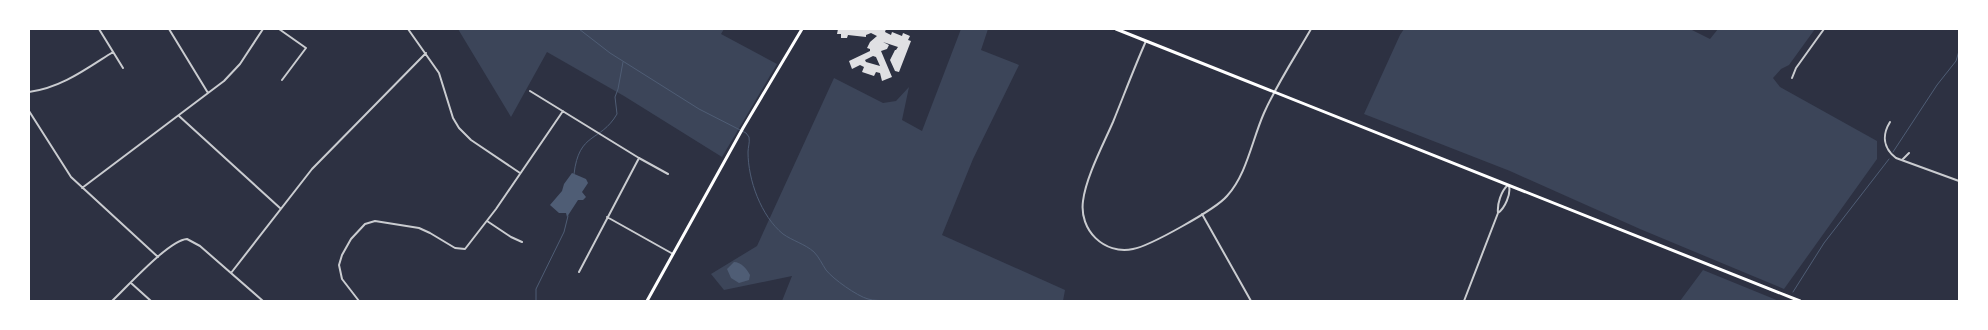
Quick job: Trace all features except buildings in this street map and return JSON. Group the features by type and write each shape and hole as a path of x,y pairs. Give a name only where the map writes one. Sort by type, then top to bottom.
{"main road":[{"path":"647,301 743,128 802,29"},
{"path":"1116,29 1800,301"}],"street":[{"path":"99,29 123,68"},
{"path":"169,29 208,93"},
{"path":"82,188 179,116 232,74 263,29"},
{"path":"279,29 306,48 282,80"},
{"path":"408,29 439,73 451,113 459,128 471,140 520,173"},
{"path":"1146,41 1085,192 1082,207 1085,222 1092,234 1101,243 1113,249 1128,250 1151,243 1202,214 1226,197 1236,183 1275,91 1311,29"},
{"path":"1792,78 1796,68 1824,29"},
{"path":"29,92 61,84 113,52"},
{"path":"232,273 280,208 312,169 426,53"},
{"path":"530,92 668,174"},
{"path":"29,111 62,165 82,188 158,257"},
{"path":"359,301 342,279 339,265 345,249 361,226 375,221 419,228 455,248 462,250 469,246 563,111"},
{"path":"179,116 280,208"},
{"path":"1890,122 1886,129 1885,143 1890,153 1902,160 1959,181"},
{"path":"1902,160 1909,153"},
{"path":"579,272 639,158"},
{"path":"1464,301 1498,213 1498,208 1504,189 1509,184 1511,191 1502,210 1498,213"},
{"path":"1202,214 1251,301"},
{"path":"607,217 672,254"},
{"path":"487,221 511,237 522,242"},
{"path":"112,301 158,257 178,241 187,239 200,246 263,301"},
{"path":"131,283 152,301"}],"shaded area":[{"path":"458,29 724,29 721,34 777,64 722,157 624,96 547,52 511,117"},
{"path":"961,29 988,29 981,50 1019,65 973,159 942,235 1065,290 1063,301 782,301 792,276 724,290 711,274 757,246 834,78 883,103 896,101 909,87 902,120 922,131"},
{"path":"1404,29 1690,29 1710,39 1718,29 1815,29 1789,65 1781,69 1773,78 1780,87 1877,141 1877,159 1784,289 1640,229 1510,171 1364,114"},
{"path":"572,173 586,179 588,183 582,192 586,197 583,200 578,200 567,217 566,213 559,213 550,205 562,191 564,184"},
{"path":"734,262 739,263 745,268 750,275 749,280 739,283 731,278 727,269"},
{"path":"1703,270 1779,301 1680,301"}],"waterway":[{"path":"579,29 610,53 699,109 746,133 749,137 748,152 750,174 753,186 768,218 783,234 814,252 826,270 846,287 868,299 886,301"},
{"path":"1893,152 1937,85 1956,61 1959,51"},
{"path":"574,174 580,151 585,144 604,130 617,114 615,97 623,62"},
{"path":"1793,292 1824,243 1889,159"},
{"path":"536,301 536,289 564,232 568,216"}]}
